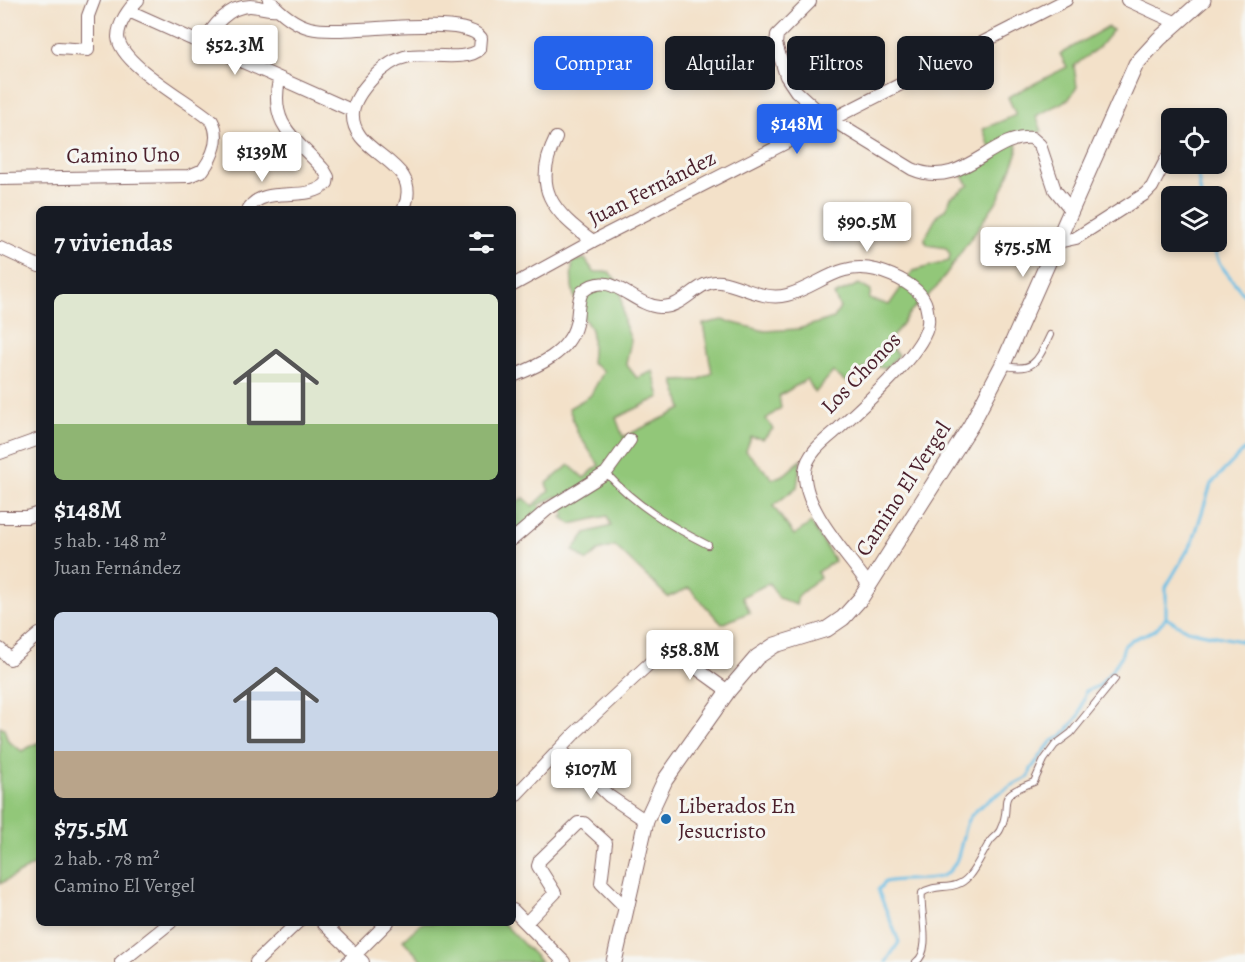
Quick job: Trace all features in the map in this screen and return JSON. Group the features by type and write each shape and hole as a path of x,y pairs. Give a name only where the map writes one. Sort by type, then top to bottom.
{"street":[{"path":"58,48 88,50 88,16 94,0"},
{"name":"Camino Uno","path":"0,179 189,176 203,170 212,154 215,127 205,115 126,54 118,38 129,10 138,0"},
{"name":"Juan Fernández","path":"516,283 593,241 1066,0"},
{"path":"1127,0 1177,23"},
{"name":"Camino El Vergel","path":"614,962 646,821 665,780 748,666 765,651 814,635 843,618 868,584 971,424 1003,364 1136,64 1203,0"},
{"path":"810,2 777,34 776,44 786,76 796,91 819,111 835,119 912,170 932,176 954,171 1014,140 1032,138 1040,145 1055,190 1072,211"},
{"path":"204,44 219,21 233,11 250,6 268,10 273,4 298,24 327,31 414,26 469,30 481,38 480,49 472,55 418,55 389,64 363,89 353,111 356,127 362,136 407,180 410,188 405,206"},
{"path":"129,10 279,80 353,111"},
{"path":"252,206 262,198 311,192 327,183 328,177 324,170 285,130 281,122 277,98 279,80"},
{"path":"556,138 546,164 544,178 547,190 561,214 593,241"},
{"path":"1058,242 1076,238 1149,191 1161,169"},
{"path":"0,248 36,265"},
{"name":"Los Chonos","path":"516,375 544,362 566,346 576,324 579,298 582,292 595,283 603,282 614,285 636,300 662,307 682,302 705,285 717,282 760,295 787,295 852,267 878,271 912,287 923,296 927,309 928,324 922,340 886,384 815,451 806,468 805,482 810,499 868,584"},
{"path":"0,453 36,440"},
{"path":"516,536 548,509 606,473 630,440"},
{"path":"0,516 27,517 36,514"},
{"path":"0,649 10,659 36,637"},
{"path":"516,795 667,646 728,691"},
{"path":"561,750 609,796 646,821"},
{"path":"525,923 555,893 537,866 540,860 578,823 584,823 606,843 601,883 626,907"},
{"path":"516,913 564,962"},
{"path":"121,962 166,926"},
{"path":"256,962 294,926"},
{"path":"326,926 356,959 385,926"}],"lane":[{"path":"1003,364 1026,368 1033,364 1050,335"},
{"path":"606,473 628,496 657,518 708,545"},
{"path":"916,962 924,951 925,921 921,901 922,893 929,888 959,885 968,878 993,838 1000,832 1005,800 1016,788 1034,782 1044,760 1055,745 1077,726 1115,679"}],"green space":[{"path":"1107,27 1113,30 1099,47 1074,66 1077,87 1069,99 1036,116 1042,131 1017,140 1017,154 999,198 937,287 911,311 888,343 898,355 886,368 868,366 846,382 833,372 815,393 807,379 779,396 781,408 766,419 773,429 763,439 751,437 746,451 773,479 785,474 801,460 797,487 773,506 794,535 811,523 835,561 817,572 820,577 798,596 796,605 779,598 769,583 742,597 750,612 722,624 689,588 668,597 615,546 598,551 587,561 573,550 586,533 611,526 607,516 571,524 562,517 565,515 557,496 539,505 545,518 516,532 516,502 524,498 533,506 549,491 546,484 569,465 584,478 599,465 577,432 569,408 590,396 604,371 591,363 592,333 574,297 571,276 573,261 585,259 594,272 609,272 620,284 624,322 631,340 626,364 637,378 653,371 660,397 616,418 623,437 682,409 674,381 698,380 712,373 703,324 722,320 765,331 798,329 834,318 840,308 834,295 859,284 871,291 869,299 889,305 913,271 949,261 950,255 946,248 928,245 924,240 938,214 946,209 951,197 969,185 962,175 994,158 983,129 1016,115 1008,97 1067,67 1060,54"},
{"path":"0,726 4,728 8,741 22,751 36,744 36,864 0,884"},
{"path":"419,926 506,926 541,962 423,962 403,940"}],"waterway":[{"path":"1198,174 1200,186"},
{"path":"1215,252 1219,263 1245,296"},
{"path":"886,962 899,942 878,890 885,882 938,877 950,871 960,851 967,822 971,816 995,796 1029,777 1031,769 1051,742 1063,735 1079,716 1086,691 1099,686 1121,657 1124,646 1131,640 1155,630 1166,618 1166,587 1193,541 1211,484 1245,449"},
{"path":"1166,618 1187,630 1245,642"}],"place":[{"name":"Liberados En Jesucristo","path":"666,819"}]}
